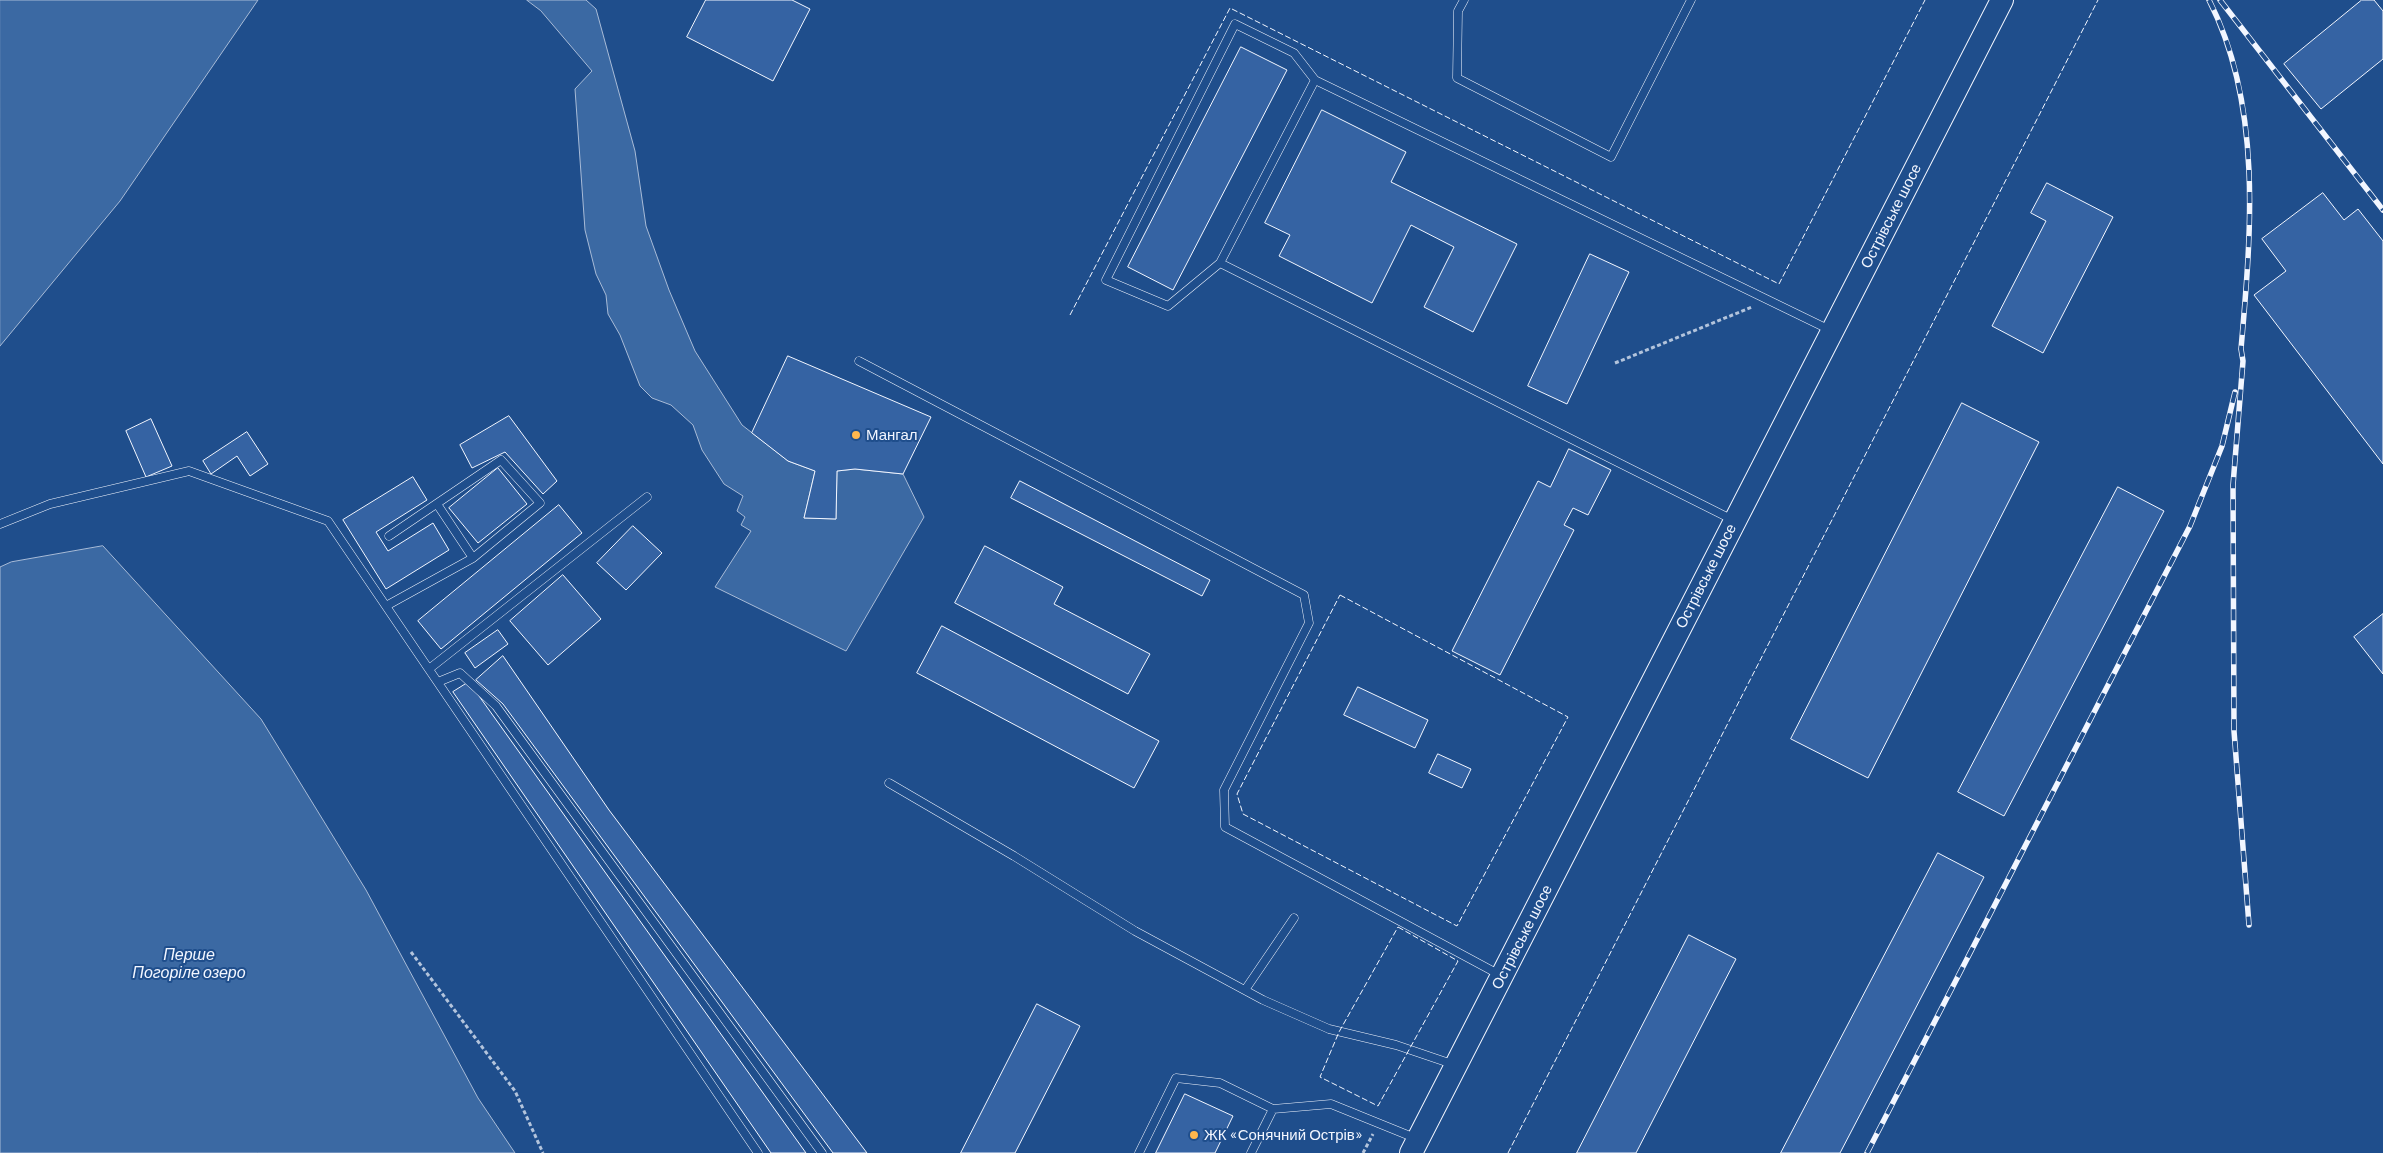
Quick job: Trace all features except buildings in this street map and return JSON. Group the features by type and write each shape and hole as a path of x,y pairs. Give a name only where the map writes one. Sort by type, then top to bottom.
{"street":[{"name":"Острівське шосе","path":"1415,1146 2002,0"}],"lane":[{"path":"1464,0 1458,11 1457,78 1611,157 1691,0"},
{"path":"1315,80 1220,263 1168,306 1106,280 1235,24 1294,53 1315,80 1832,331"},
{"path":"1220,263 1735,521"},
{"path":"858,361 1304,595 1309,623 1224,790 1225,827 1502,976"},
{"path":"386,606 473,558 540,503 501,460 389,536"},
{"path":"0,524 50,504 189,472 328,521 758,1153"},
{"path":"429,669 647,497"},
{"path":"437,504 473,558"},
{"path":"438,682 460,673 496,706 822,1153"},
{"path":"889,784 1014,856 1135,931 1245,990 1329,1028 1396,1045 1456,1066"},
{"path":"1245,990 1294,918"},
{"path":"1139,1153 1176,1078 1220,1084 1273,1109 1331,1104 1379,1123 1415,1146"},
{"path":"1251,1153 1273,1109"}],"path":[{"path":"1615,363 1769,300"},
{"path":"411,952 515,1091 543,1153"},
{"path":"1363,1153 1379,1123"}],"water":[{"path":"0,0 258,0 120,201 0,346"},
{"path":"527,0 586,0 596,9 635,151 646,226 669,290 695,351 742,425 788,461 815,471 804,518 836,519 837,471 855,469 903,474 924,517 846,651 715,587 751,531 741,525 745,517 737,511 743,496 724,484 702,450 693,425 671,405 652,398 640,386 620,335 608,314 606,295 596,274 585,230 575,89 592,71 541,11"},
{"name":"Перше Погоріле озеро","path":"103,546 261,719 366,890 478,1098 515,1153 0,1153 0,567 11,562"}],"railway":[{"path":"2209,0 2226,41 2238,83 2245,127 2249,172 2250,216 2241,349 2243,361 2233,485 2234,731 2249,925"},
{"path":"2220,0 2383,210"},
{"path":"1867,1153 2190,526 2222,446 2235,392"}],"fence":[{"path":"1070,315 1230,8 1779,284 1925,0"},
{"path":"1508,1153 2098,0"},
{"path":"1340,595 1568,717 1457,926 1243,814 1237,794 1340,595"},
{"path":"1398,927 1458,961 1378,1106 1320,1077 1339,1032 1398,927"}],"place":[{"name":"Мангал","path":"856,435"},
{"name":"ЖК «Сонячний Острів»","path":"1194,1135"}]}
